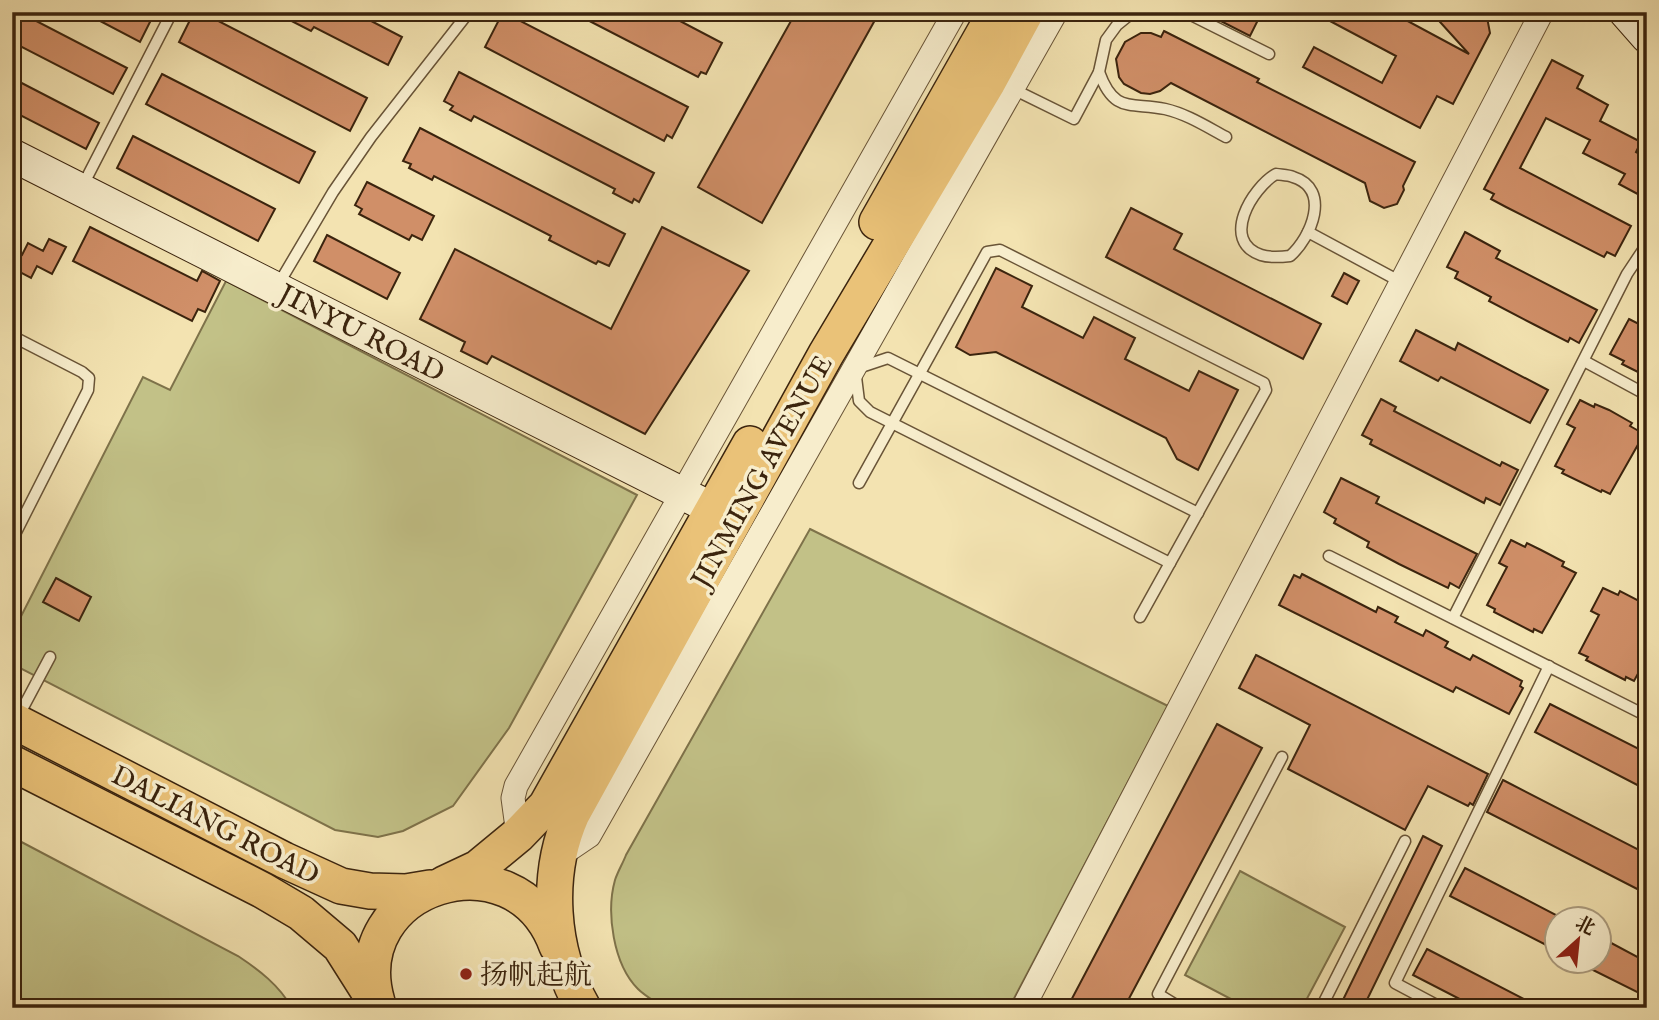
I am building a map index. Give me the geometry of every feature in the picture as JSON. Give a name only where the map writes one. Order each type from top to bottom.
[{"type":"main road","name":"JINMING AVENUE","points":[[437,886],[478,868],[518,835],[546,806],[698,502],[996,12]]},
{"type":"main road","name":"JINMING AVENUE","points":[[559,950],[555,892],[558,858],[563,834],[578,802],[840,362],[1026,12]]},
{"type":"main road","name":"DALIANG ROAD","points":[[14,721],[341,886],[370,891],[406,892],[477,881],[508,890],[534,909],[549,928],[559,950]]},
{"type":"main road","name":"DALIANG ROAD","points":[[12,763],[262,890],[301,913],[340,946],[379,1007]]},
{"type":"main road","points":[[379,1007],[373,971],[383,932],[403,906],[437,886]]},
{"type":"main road","points":[[556,1008],[562,986],[559,950]]},
{"type":"main road","points":[[559,950],[573,991],[583,1008]]},
{"type":"street","points":[[698,502],[955,12]]},
{"type":"street","points":[[840,362],[1013,89],[1056,12]]},
{"type":"street","points":[[1023,1008],[1542,12]]},
{"type":"street","name":"JINYU ROAD","points":[[12,155],[698,502]]},
{"type":"lane","points":[[80,189],[172,12]]},
{"type":"lane","points":[[276,288],[333,192],[356,159],[469,12]]},
{"type":"lane","points":[[1013,89],[1074,119],[1099,72],[1106,40],[1116,25],[1133,12]]},
{"type":"lane","points":[[1185,12],[1269,54]]},
{"type":"lane","points":[[1099,72],[1105,87],[1114,97],[1133,107],[1164,109],[1184,115],[1226,137]]},
{"type":"lane","points":[[1276,174],[1295,177],[1308,187],[1314,198],[1315,215],[1308,232],[1300,247],[1290,256],[1260,255],[1246,244],[1241,233],[1242,217],[1252,198],[1270,178],[1276,174]]},
{"type":"lane","points":[[1308,232],[1402,282]]},
{"type":"lane","points":[[1453,618],[1627,274],[1647,244]]},
{"type":"lane","points":[[859,483],[987,252],[1000,250],[1264,383],[1264,397],[1140,617]]},
{"type":"lane","points":[[12,336],[89,378],[88,390],[12,540]]},
{"type":"lane","points":[[1170,563],[870,412],[859,401],[840,362],[888,358],[1198,513]]},
{"type":"lane","points":[[1584,360],[1647,395]]},
{"type":"lane","points":[[1329,556],[1646,712]]},
{"type":"lane","points":[[14,721],[50,657]]},
{"type":"lane","points":[[1442,1008],[1395,983],[1549,666]]},
{"type":"lane","points":[[1181,1008],[1158,995],[1282,757]]},
{"type":"lane","points":[[1321,1008],[1405,841]]},
{"type":"shaded area","points":[[226,281],[637,495],[509,728],[453,806],[403,831],[378,837],[335,830],[12,664],[12,634],[143,377],[170,390]]},
{"type":"shaded area","points":[[810,529],[1168,706],[1009,1008],[664,1008],[638,989],[629,978],[617,952],[612,922],[612,893],[626,855]]},
{"type":"shaded area","points":[[12,837],[238,956],[268,979],[292,1008],[12,1008]]},
{"type":"shaded area","points":[[1240,871],[1345,927],[1302,1008],[1248,1008],[1185,975]]},
{"type":"building","points":[[12,12],[19,12],[127,68],[113,94],[12,42]]},
{"type":"building","points":[[83,12],[155,12],[140,42]]},
{"type":"building","points":[[194,12],[201,12],[367,98],[350,131],[179,42]]},
{"type":"building","points":[[274,12],[354,12],[402,37],[388,65],[314,27],[311,31]]},
{"type":"building","points":[[503,12],[688,107],[672,138],[667,135],[664,141],[485,47]]},
{"type":"building","points":[[572,12],[663,12],[722,43],[706,74],[701,72],[698,77]]},
{"type":"building","points":[[796,12],[862,12],[875,20],[762,223],[698,187]]},
{"type":"building","points":[[1203,12],[1247,12],[1259,18],[1250,36]]},
{"type":"building","points":[[1313,12],[1391,12],[1469,54],[1431,12],[1486,12],[1490,33],[1453,104],[1437,96],[1420,128],[1303,67],[1314,47],[1382,83],[1396,56]]},
{"type":"building","points":[[1164,31],[1259,79],[1257,82],[1415,162],[1397,204],[1384,208],[1370,201],[1365,183],[1171,83],[1150,94],[1141,93],[1124,84],[1119,77],[1116,59],[1125,42],[1141,33],[1161,37]]},
{"type":"building","points":[[1552,60],[1583,76],[1577,88],[1608,105],[1600,121],[1641,142],[1636,152],[1647,158],[1647,199],[1619,184],[1625,174],[1583,153],[1590,140],[1546,118],[1520,168],[1631,226],[1615,256],[1607,252],[1604,257],[1506,207],[1491,199],[1494,194],[1484,189]]},
{"type":"building","points":[[459,72],[654,173],[639,202],[634,199],[632,203],[613,193],[615,189],[474,116],[471,121],[450,110],[453,106],[444,101]]},
{"type":"building","points":[[162,74],[315,152],[299,183],[146,104]]},
{"type":"building","points":[[12,78],[99,123],[86,149],[12,111]]},
{"type":"building","points":[[420,128],[625,234],[609,266],[598,261],[596,264],[549,240],[551,236],[434,176],[432,180],[409,168],[411,164],[403,161]]},
{"type":"building","points":[[133,136],[275,209],[258,241],[117,168]]},
{"type":"building","points":[[367,182],[434,216],[422,240],[412,235],[409,240],[359,214],[362,209],[355,205]]},
{"type":"building","points":[[1131,208],[1182,234],[1174,249],[1321,324],[1303,359],[1106,257]]},
{"type":"building","points":[[90,227],[197,281],[202,271],[220,281],[205,312],[198,309],[192,321],[73,261]]},
{"type":"building","points":[[662,227],[749,271],[645,434],[492,356],[487,364],[461,351],[465,342],[420,319],[455,249],[611,329]]},
{"type":"building","points":[[1465,232],[1500,251],[1496,258],[1597,310],[1579,343],[1570,338],[1568,342],[1489,301],[1491,297],[1455,278],[1458,272],[1447,267]]},
{"type":"building","points":[[327,235],[400,273],[387,299],[314,261]]},
{"type":"building","points":[[49,239],[66,247],[52,274],[37,266],[31,278],[12,268],[12,250],[22,255],[28,243],[43,251]]},
{"type":"building","points":[[996,268],[1032,286],[1022,307],[1083,338],[1094,317],[1135,338],[1125,359],[1189,391],[1199,371],[1238,390],[1198,470],[1177,459],[1166,438],[996,352],[970,355],[956,347]]},
{"type":"building","points":[[1344,273],[1359,281],[1347,304],[1332,296]]},
{"type":"building","points":[[1629,319],[1647,328],[1647,373],[1639,369],[1638,372],[1622,364],[1624,361],[1610,354]]},
{"type":"building","points":[[1416,330],[1455,350],[1458,343],[1548,390],[1530,423],[1441,377],[1438,381],[1400,361]]},
{"type":"building","points":[[1381,399],[1396,407],[1394,411],[1500,466],[1502,462],[1518,470],[1500,505],[1486,498],[1484,503],[1370,444],[1372,440],[1362,435]]},
{"type":"building","points":[[1580,400],[1609,410],[1632,423],[1630,426],[1644,434],[1610,494],[1562,473],[1564,470],[1555,466],[1575,428],[1567,424]]},
{"type":"building","points":[[1341,478],[1379,497],[1376,503],[1477,554],[1459,588],[1450,583],[1448,588],[1399,564],[1367,547],[1369,542],[1334,523],[1336,519],[1324,512]]},
{"type":"building","points":[[1511,540],[1525,547],[1527,543],[1541,550],[1564,562],[1562,566],[1576,573],[1542,633],[1534,629],[1533,632],[1494,612],[1495,609],[1487,605],[1507,567],[1499,563]]},
{"type":"building","points":[[1302,574],[1376,612],[1378,607],[1398,617],[1395,622],[1423,636],[1426,630],[1448,642],[1445,647],[1470,660],[1473,655],[1522,681],[1520,686],[1523,688],[1509,714],[1456,687],[1453,692],[1279,605],[1294,575],[1300,578]]},
{"type":"building","points":[[56,578],[91,597],[79,621],[43,602]]},
{"type":"building","points":[[1603,588],[1618,595],[1620,591],[1647,605],[1647,657],[1634,681],[1626,677],[1625,680],[1586,660],[1588,657],[1579,653],[1599,615],[1591,611]]},
{"type":"building","points":[[1256,655],[1488,774],[1473,805],[1470,803],[1468,806],[1428,786],[1405,830],[1288,769],[1310,725],[1239,688]]},
{"type":"building","points":[[1550,704],[1647,753],[1647,790],[1535,732]]},
{"type":"building","points":[[1217,724],[1262,748],[1124,1008],[1067,1008]]},
{"type":"building","points":[[1503,780],[1647,854],[1647,894],[1487,812]]},
{"type":"building","points":[[1423,836],[1442,846],[1363,1008],[1339,1008]]},
{"type":"building","points":[[1465,868],[1544,909],[1544,944],[1450,896]]},
{"type":"building","points":[[1614,944],[1647,962],[1647,997],[1601,974],[1614,974]]},
{"type":"building","points":[[1427,949],[1541,1008],[1477,1008],[1413,975]]},
{"type":"place","name":"扬帆起航","points":[[466,974]]}]
